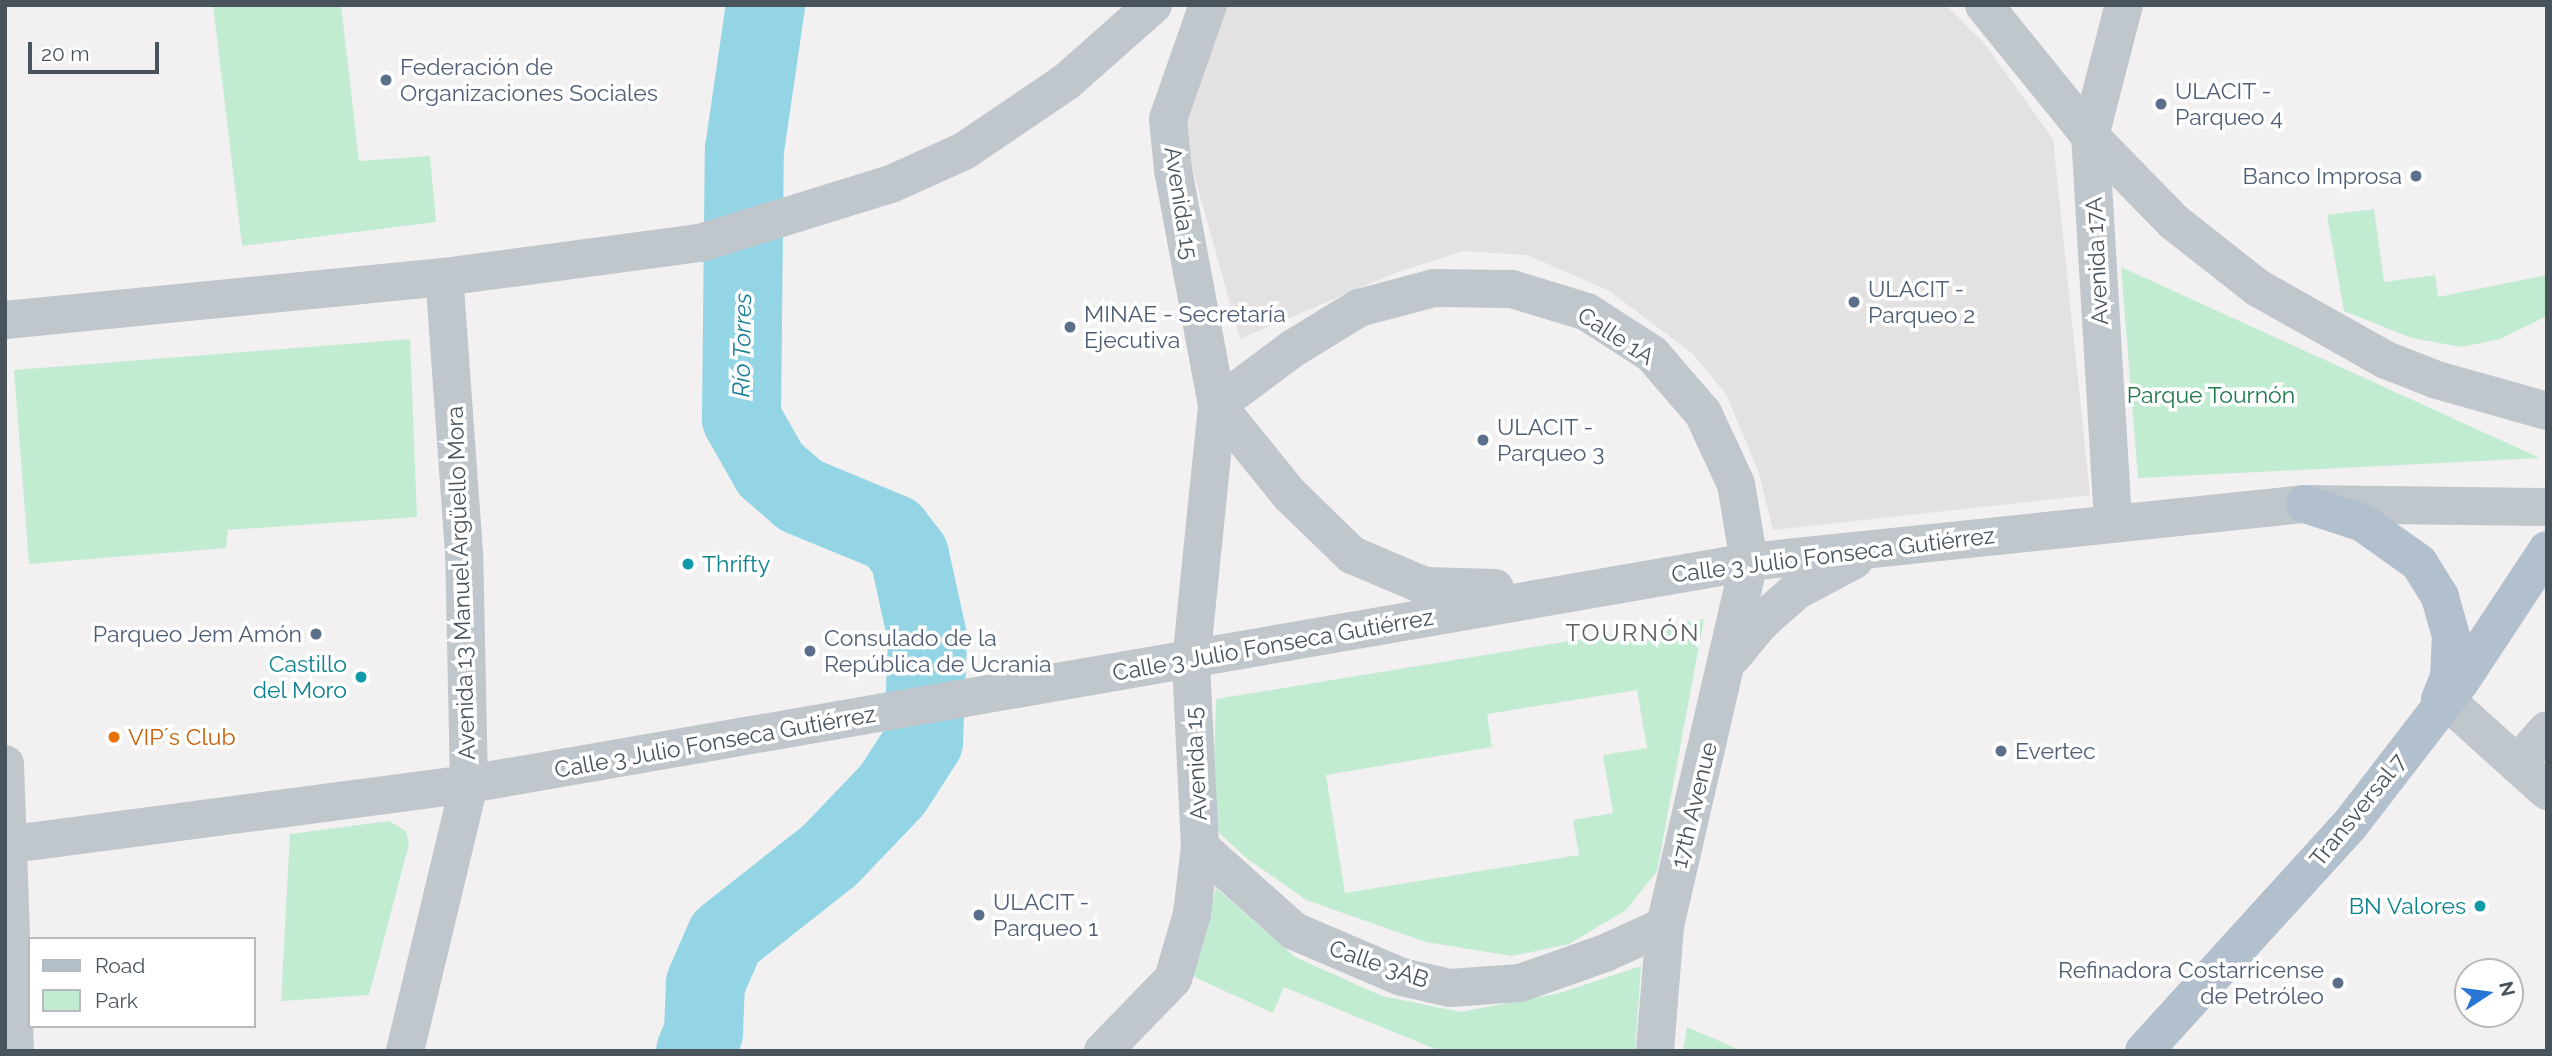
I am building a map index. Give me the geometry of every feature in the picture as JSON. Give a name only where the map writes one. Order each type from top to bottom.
[{"type":"main road","points":[[2305,504],[2363,523],[2388,537],[2419,563],[2440,597],[2451,636],[2449,677],[2440,707]]},
{"type":"main road","name":"Transversal 7","points":[[2144,1051],[2349,826],[2440,707],[2547,550]]},
{"type":"street","points":[[5,320],[444,277],[700,243],[891,184],[964,151],[1066,82],[1153,5]]},
{"type":"street","name":"Avenida 15","points":[[1103,1051],[1173,979],[1192,914],[1200,847],[1191,662],[1217,405],[1173,170],[1168,119],[1208,5]]},
{"type":"street","points":[[1984,5],[2090,136],[2174,222],[2258,288],[2321,327],[2437,380],[2547,411]]},
{"type":"street","name":"Avenida 17A","points":[[2112,521],[2090,136],[2124,5]]},
{"type":"street","name":"Avenida 13 Manuel Argüello Mora","points":[[405,1051],[469,784],[464,553],[444,277]]},
{"type":"street","name":"Calle 1A","points":[[1217,405],[1292,349],[1359,308],[1434,288],[1512,289],[1587,312],[1652,354],[1703,413],[1737,484],[1749,562]]},
{"type":"street","name":"Avenida 15","points":[[1217,405],[1290,495],[1352,555],[1425,586],[1577,589]]},
{"type":"street","name":"Calle 3 Julio Fonseca Gutiérrez","points":[[8,845],[469,784],[1191,662],[1577,589],[1749,562],[1883,549],[2112,521],[2305,504],[2547,507]]},
{"type":"street","points":[[1730,661],[1759,623],[1796,591],[1838,566],[1883,549]]},
{"type":"street","name":"17th Avenue","points":[[1655,1051],[1665,926],[1730,661],[1749,562]]},
{"type":"street","points":[[2440,707],[2547,791]]},
{"type":"street","points":[[2516,764],[2547,730]]},
{"type":"street","points":[[5,764],[15,1051]]},
{"type":"street","name":"Calle 3AB","points":[[1200,847],[1294,931],[1402,978],[1450,988],[1520,983],[1605,953],[1665,926]]},
{"type":"shaded area","points":[[1225,5],[1945,5],[1985,44],[2053,139],[2090,495],[1773,530],[1758,470],[1726,394],[1693,354],[1608,290],[1527,255],[1463,251],[1395,273],[1240,339],[1180,124]]},
{"type":"green space","points":[[213,5],[341,5],[359,161],[430,156],[436,222],[242,246]]},
{"type":"green space","points":[[2374,209],[2384,282],[2435,275],[2438,297],[2547,275],[2547,316],[2500,339],[2462,347],[2412,338],[2344,311],[2327,215]]},
{"type":"green space","name":"Parque Tournón","points":[[2121,267],[2540,458],[2138,478]]},
{"type":"green space","points":[[410,339],[417,517],[228,530],[226,548],[29,564],[14,370]]},
{"type":"green space","points":[[1704,619],[1657,871],[1626,910],[1569,944],[1512,956],[1426,942],[1306,900],[1245,857],[1212,826],[1216,699]],"holes":[[[1637,690],[1647,748],[1603,755],[1613,813],[1573,820],[1579,855],[1345,893],[1326,775],[1492,747],[1487,714]]]},
{"type":"green space","points":[[389,821],[406,831],[409,844],[369,995],[281,1001],[290,834]]},
{"type":"green space","points":[[1216,888],[1295,957],[1382,996],[1461,1012],[1560,993],[1641,966],[1635,1051],[1440,1051],[1284,987],[1273,1013],[1192,976]]},
{"type":"green space","points":[[1687,1027],[1742,1051],[1683,1051]]},
{"type":"waterway","name":"Río Torres","points":[[695,1051],[703,1032],[705,983],[725,937],[829,855],[892,789],[923,741],[927,637],[909,555],[892,533],[800,495],[770,469],[741,418],[744,149],[765,5]]},
{"type":"place","name":"Federación de Organizaciones Sociales","points":[[386,80]]},
{"type":"place","name":"ULACIT - Parqueo 4","points":[[2161,104]]},
{"type":"place","name":"Banco Improsa","points":[[2416,176]]},
{"type":"place","name":"ULACIT - Parqueo 2","points":[[1854,302]]},
{"type":"place","name":"MINAE - Secretaría Ejecutiva","points":[[1070,327]]},
{"type":"place","name":"ULACIT - Parqueo 3","points":[[1483,440]]},
{"type":"place","name":"Thrifty","points":[[688,564]]},
{"type":"place","name":"Parqueo Jem Amón","points":[[316,634]]},
{"type":"place","name":"Consulado de la República de Ucrania","points":[[810,651]]},
{"type":"place","name":"Castillo del Moro","points":[[361,677]]},
{"type":"place","name":"VIP´s Club","points":[[114,737]]},
{"type":"place","name":"Evertec","points":[[2001,751]]},
{"type":"place","name":"BN Valores","points":[[2480,906]]},
{"type":"place","name":"ULACIT - Parqueo 1","points":[[979,915]]},
{"type":"place","name":"Refinadora Costarricense de Petróleo","points":[[2338,983]]},
{"type":"district","name":"TOURNÓN","points":[[1633,633]]}]
